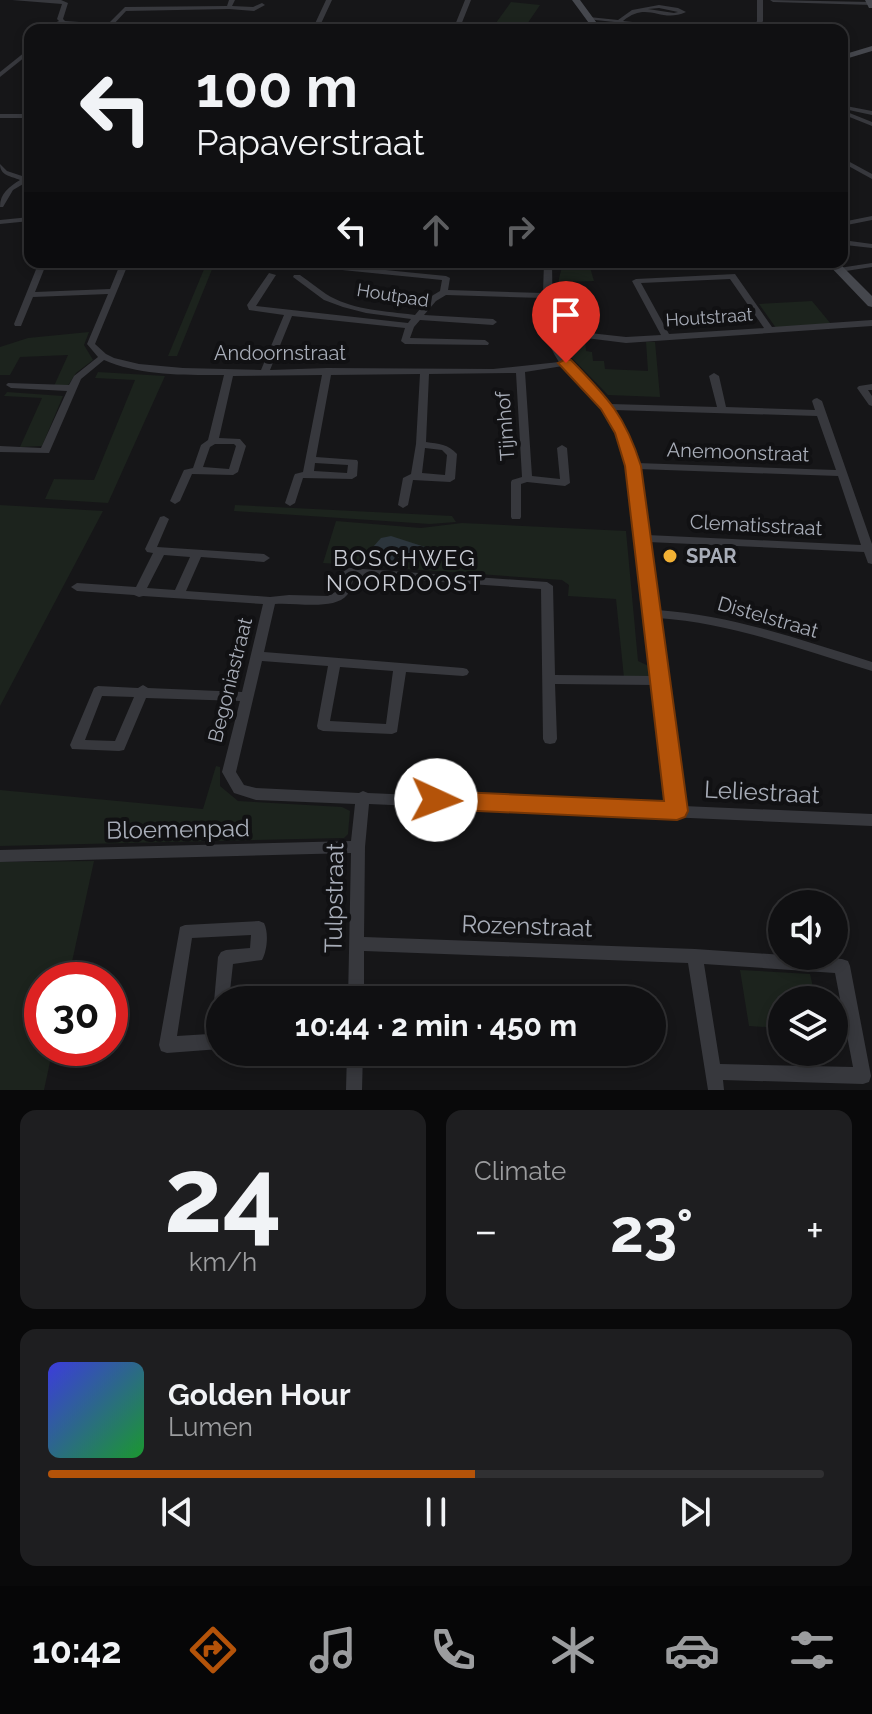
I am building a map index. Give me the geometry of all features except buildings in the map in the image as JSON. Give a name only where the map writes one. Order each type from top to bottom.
[{"type":"street","points":[[15,0],[56,0],[65,3],[60,19],[63,22]]},
{"type":"street","points":[[229,7],[232,0]]},
{"type":"street","points":[[318,24],[329,0]]},
{"type":"street","points":[[458,24],[468,0]]},
{"type":"street","points":[[576,0],[593,24]]},
{"type":"street","points":[[758,24],[760,0]]},
{"type":"street","points":[[773,0],[871,3]]},
{"type":"street","points":[[111,24],[125,9],[254,9],[262,5]]},
{"type":"street","points":[[621,20],[630,12],[644,10],[665,7],[683,12],[669,15],[644,10]]},
{"type":"street","points":[[589,19],[655,24]]},
{"type":"street","points":[[57,24],[86,24]]},
{"type":"street","points":[[848,56],[872,48]]},
{"type":"street","points":[[0,75],[24,52]]},
{"type":"street","points":[[848,110],[872,113]]},
{"type":"street","points":[[848,112],[872,124]]},
{"type":"street","points":[[0,116],[24,116]]},
{"type":"street","points":[[848,164],[872,177]]},
{"type":"street","points":[[0,166],[5,172],[24,177]]},
{"type":"street","points":[[0,205],[6,193],[24,181]]},
{"type":"street","points":[[848,223],[872,218]]},
{"type":"street","points":[[0,222],[24,220]]},
{"type":"street","points":[[848,240],[872,246]]},
{"type":"street","points":[[848,266],[872,265]]},
{"type":"street","points":[[18,324],[40,268]]},
{"type":"street","points":[[45,451],[77,378],[103,357],[91,344],[122,268]]},
{"type":"street","points":[[345,268],[446,278],[444,292],[413,322],[405,341],[485,343]]},
{"type":"street","points":[[548,268],[552,343],[566,363],[608,407],[623,433],[633,466],[677,811]]},
{"type":"street","points":[[838,268],[872,303]]},
{"type":"street","points":[[272,275],[251,305],[252,308],[413,322]]},
{"type":"street","points":[[665,335],[636,281],[732,276],[769,329]]},
{"type":"street","name":"Houtpad","points":[[297,277],[332,300],[413,322],[493,322]]},
{"type":"street","points":[[29,295],[112,291]]},
{"type":"street","points":[[444,292],[548,296]]},
{"type":"street","points":[[265,371],[289,313]]},
{"type":"street","name":"Houtstraat","points":[[549,331],[626,340],[872,323]]},
{"type":"street","name":"Andoornstraat","points":[[103,357],[156,369],[230,371],[520,371],[566,363]]},
{"type":"street","points":[[213,441],[230,371]]},
{"type":"street","points":[[308,474],[327,371]]},
{"type":"street","points":[[416,476],[425,371]]},
{"type":"street","name":"Tijmhof","points":[[520,371],[527,479]]},
{"type":"street","points":[[714,376],[722,409]]},
{"type":"street","points":[[11,385],[71,388]]},
{"type":"street","points":[[872,387],[862,388],[872,403]]},
{"type":"street","points":[[817,401],[870,554]]},
{"type":"street","points":[[608,407],[821,413]]},
{"type":"street","points":[[175,501],[188,472],[233,472],[241,446],[237,441],[213,441],[206,445],[197,470]]},
{"type":"street","points":[[403,505],[408,478],[450,479],[452,454],[445,448],[421,444]]},
{"type":"street","name":"Tijmhof","points":[[516,517],[516,482],[527,479],[565,483],[562,448]]},
{"type":"street","points":[[0,449],[60,450]]},
{"type":"street","points":[[290,503],[299,476],[352,476],[353,462],[312,460]]},
{"type":"street","name":"Anemoonstraat","points":[[633,466],[841,473]]},
{"type":"street","points":[[164,519],[151,549],[264,558]]},
{"type":"street","name":"Clematisstraat","points":[[643,538],[870,554]]},
{"type":"street","points":[[139,593],[160,551]]},
{"type":"street","points":[[179,594],[197,553]]},
{"type":"street","name":"Begoniastraat","points":[[256,794],[239,789],[229,772],[270,601],[283,597],[339,597],[344,592],[349,572],[547,586],[549,679]]},
{"type":"street","points":[[77,587],[270,601]]},
{"type":"street","name":"Distelstraat","points":[[652,614],[732,622],[872,667]]},
{"type":"street","points":[[256,656],[463,672]]},
{"type":"street","points":[[335,663],[323,726],[392,729],[400,667]]},
{"type":"street","points":[[550,739],[549,679],[661,681]]},
{"type":"street","points":[[143,690],[119,746],[77,745],[98,691],[143,690],[247,697]]},
{"type":"street","name":"Bloemenpad","points":[[256,794],[363,797]]},
{"type":"street","name":"Leliestraat","points":[[363,797],[872,820]]},
{"type":"street","name":"Tulpstraat","points":[[356,986],[358,847],[363,797]]},
{"type":"street","name":"Bloemenpad","points":[[0,856],[358,847]]},
{"type":"street","points":[[206,1042],[167,1045],[185,932],[259,928],[257,955],[226,957],[223,986]]},
{"type":"street","name":"Rozenstraat","points":[[357,944],[695,956],[842,966],[863,1076],[715,1072]]},
{"type":"street","points":[[695,956],[716,1090]]},
{"type":"street","points":[[354,1090],[355,1066]]},
{"type":"shaded area","points":[[511,2],[540,5],[527,24],[495,24]]},
{"type":"shaded area","points":[[205,268],[213,268],[177,356],[168,356]]},
{"type":"shaded area","points":[[562,268],[590,268],[594,281],[564,282],[573,314],[584,315],[590,333],[558,329]]},
{"type":"shaded area","points":[[812,301],[831,324],[776,328],[759,304]]},
{"type":"shaded area","points":[[89,332],[84,345],[93,360],[76,373],[67,387],[54,386],[68,355],[20,357],[10,375],[0,375],[0,347],[28,338]]},
{"type":"shaded area","points":[[559,336],[585,340],[586,351],[592,352],[593,361],[604,361],[605,369],[648,371],[646,342],[655,342],[660,397],[608,395],[568,354]]},
{"type":"shaded area","points":[[98,372],[165,376],[108,503],[45,499],[54,479],[94,480],[135,380],[95,378]]},
{"type":"shaded area","points":[[7,392],[63,396],[42,446],[20,447],[42,398],[4,396]]},
{"type":"shaded area","points":[[0,505],[103,511],[0,706]]},
{"type":"shaded area","points":[[235,505],[452,516],[456,522],[430,524],[234,511]]},
{"type":"shaded area","points":[[336,521],[421,528],[462,523],[626,531],[638,661],[653,668],[652,680],[624,678],[616,599],[568,596],[569,585],[562,580],[323,563]]},
{"type":"shaded area","points":[[391,536],[425,547],[427,553],[416,562],[374,560],[365,556],[381,538]]},
{"type":"shaded area","points":[[216,766],[220,767],[220,786],[238,801],[342,807],[350,811],[348,834],[344,838],[0,846],[0,790],[203,809]]},
{"type":"shaded area","points":[[94,861],[72,962],[24,962],[24,1066],[49,1066],[44,1090],[0,1090],[0,862]]},
{"type":"shaded area","points":[[740,970],[810,974],[813,986],[768,986],[768,1027],[749,1026]]},
{"type":"place","name":"SPAR","points":[[670,556]]},
{"type":"district","name":"BOSCHWEG NOORDOOST","points":[[405,570]]},
{"type":"route","points":[[436,800],[677,811],[633,466],[623,433],[608,407],[566,363]]}]
